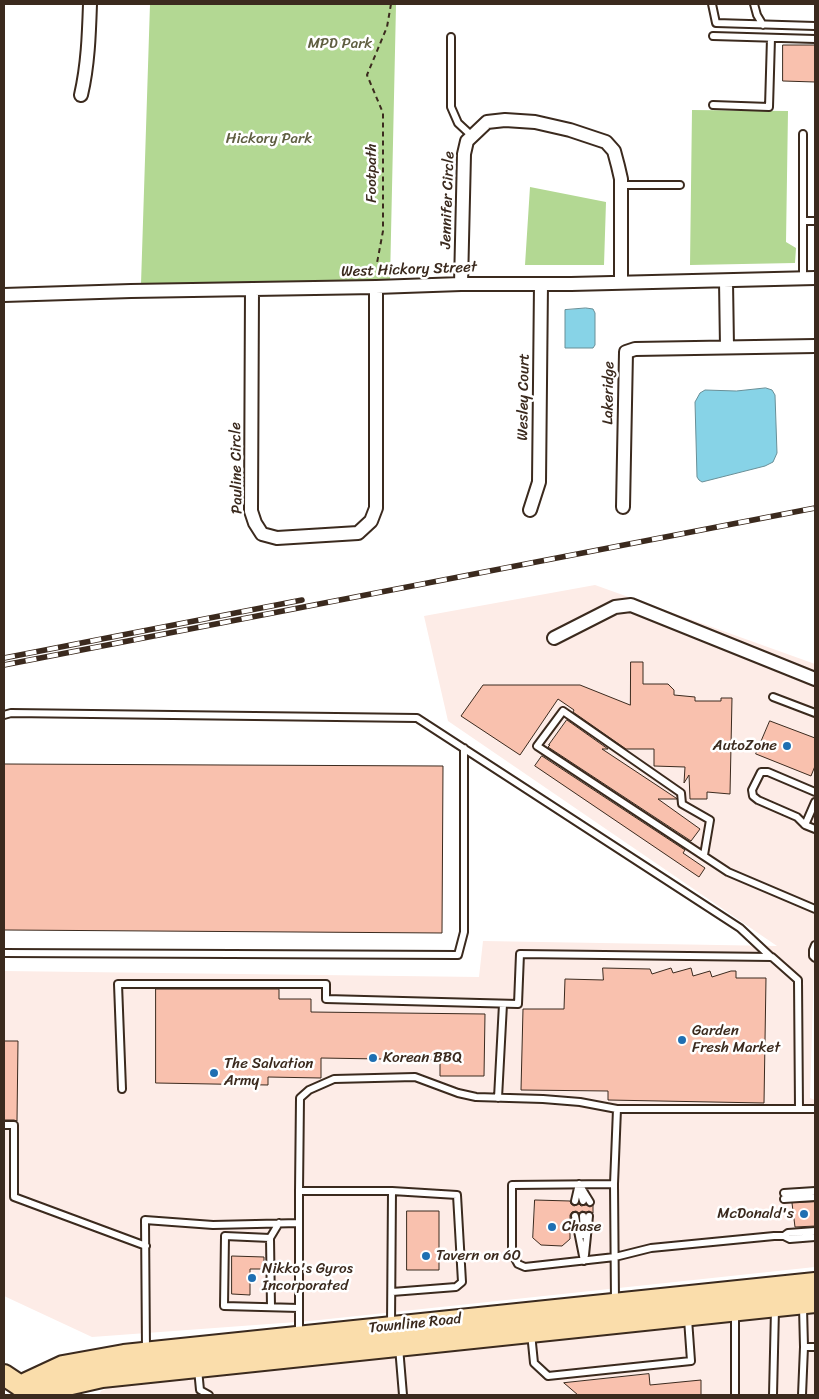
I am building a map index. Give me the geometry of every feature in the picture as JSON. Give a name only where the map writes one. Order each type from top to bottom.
[{"type":"main road","name":"Townline Road","points":[[24,1389],[102,1377],[530,1332],[616,1313],[815,1283]]},
{"type":"main road","name":"Townline Road","points":[[24,1389],[63,1366],[124,1355],[391,1327],[616,1313],[687,1316],[809,1302]]},
{"type":"main road","points":[[89,1395],[102,1377]]},
{"type":"street","points":[[81,95],[88,51],[90,4]]},
{"type":"street","name":"Jennifer Circle","points":[[461,284],[464,154],[467,141],[487,122],[505,120],[535,122],[570,130],[606,142],[614,151],[621,185],[620,282]]},
{"type":"street","name":"West Hickory Street","points":[[4,296],[131,291],[809,278]]},
{"type":"street","points":[[726,281],[727,347]]},
{"type":"street","name":"Wesley Court","points":[[530,510],[539,482],[541,284]]},
{"type":"street","name":"Pauline Circle","points":[[252,289],[251,511],[255,523],[262,534],[277,538],[358,533],[371,521],[374,514],[376,508],[376,287]]},
{"type":"street","name":"Lakeridge","points":[[623,507],[626,352],[635,349],[815,346]]},
{"type":"street","points":[[554,638],[615,607],[630,605],[815,679]]},
{"type":"lane","points":[[712,4],[716,23],[815,26]]},
{"type":"lane","points":[[754,4],[757,15],[763,25]]},
{"type":"lane","points":[[713,36],[815,39]]},
{"type":"lane","points":[[451,37],[451,107],[458,123],[472,136]]},
{"type":"lane","points":[[713,106],[768,107],[771,38]]},
{"type":"lane","points":[[803,134],[803,221],[809,278]]},
{"type":"lane","points":[[621,185],[680,185]]},
{"type":"lane","points":[[803,221],[815,221]]},
{"type":"lane","points":[[773,697],[815,713]]},
{"type":"lane","points":[[704,855],[710,820],[682,804],[681,793],[563,711],[537,746],[728,872],[815,908]]},
{"type":"lane","points":[[4,714],[417,718],[740,928],[798,980],[799,1109]]},
{"type":"lane","points":[[4,953],[458,955],[464,932],[464,748]]},
{"type":"lane","points":[[815,792],[768,772],[761,772],[752,790],[753,796],[758,800],[797,817],[805,825],[815,829]]},
{"type":"lane","points":[[805,825],[815,802]]},
{"type":"lane","points":[[815,945],[813,950],[815,958]]},
{"type":"lane","points":[[122,1089],[118,984],[326,984],[326,999],[518,1004],[520,954],[771,957]]},
{"type":"lane","points":[[498,1098],[503,1004]]},
{"type":"lane","points":[[299,1336],[298,1191],[300,1098],[310,1090],[334,1080],[415,1077],[476,1097],[580,1102],[617,1109],[815,1109]]},
{"type":"lane","points":[[616,1313],[614,1184],[617,1109]]},
{"type":"lane","points":[[4,1125],[14,1125],[14,1197],[146,1246]]},
{"type":"lane","points":[[575,1201],[579,1184]]},
{"type":"lane","points":[[579,1184],[586,1202]]},
{"type":"lane","points":[[614,1184],[512,1185],[512,1253],[518,1264],[525,1267],[584,1261],[615,1257],[651,1248],[784,1236],[788,1233],[815,1231]]},
{"type":"lane","points":[[298,1191],[392,1191],[458,1195],[462,1282],[456,1287],[392,1292]]},
{"type":"lane","points":[[391,1327],[392,1191]]},
{"type":"lane","points":[[815,1191],[784,1196],[815,1197]]},
{"type":"lane","points":[[575,1216],[584,1261]]},
{"type":"lane","points":[[584,1261],[586,1216]]},
{"type":"lane","points":[[146,1353],[145,1220],[213,1225],[298,1223]]},
{"type":"lane","points":[[272,1308],[270,1238],[279,1223]]},
{"type":"lane","points":[[270,1238],[225,1236],[224,1306],[299,1308]]},
{"type":"lane","points":[[784,1236],[790,1239],[815,1237]]},
{"type":"lane","points":[[802,1395],[804,1347],[809,1302]]},
{"type":"lane","points":[[773,1395],[775,1306]]},
{"type":"lane","points":[[735,1311],[735,1395]]},
{"type":"lane","points":[[530,1332],[534,1363],[548,1376],[691,1360],[687,1316]]},
{"type":"lane","points":[[398,1346],[403,1395]]},
{"type":"lane","points":[[804,1347],[815,1347]]},
{"type":"lane","points":[[198,1367],[200,1390],[209,1395]]},
{"type":"path","name":"Footpath","points":[[391,4],[387,27],[366,74],[383,113],[383,231],[377,263],[404,272],[461,269]]},
{"type":"shaded area","points":[[595,585],[815,664],[815,967],[810,1098],[815,1100],[815,1267],[310,1321],[92,1337],[4,1296],[4,971],[479,977],[483,941],[777,946],[448,721],[424,616]]},
{"type":"shaded area","points":[[815,1311],[815,1395],[99,1395],[101,1391],[122,1382]]},
{"type":"green space","name":"Hickory Park","points":[[150,4],[396,5],[390,280],[141,284]]},
{"type":"green space","points":[[692,110],[788,111],[786,242],[796,248],[795,263],[690,265]]},
{"type":"green space","points":[[530,187],[606,202],[604,265],[525,265]]},
{"type":"water","points":[[593,309],[595,313],[595,345],[593,348],[565,348],[565,310]]},
{"type":"water","points":[[766,388],[772,390],[775,395],[777,453],[773,462],[765,466],[702,482],[699,480],[697,477],[695,402],[700,393],[705,390],[736,391]]},
{"type":"building","points":[[783,45],[815,45],[815,82],[783,81]]},
{"type":"building","points":[[631,662],[643,662],[643,684],[668,684],[674,690],[674,695],[695,697],[695,701],[721,701],[721,698],[732,698],[730,794],[707,792],[707,799],[690,799],[689,775],[684,783],[685,767],[654,766],[654,749],[626,749],[573,712],[574,710],[558,699],[520,755],[461,716],[483,685],[580,685],[630,705]]},
{"type":"building","points":[[567,720],[608,749],[602,749],[676,798],[658,799],[700,829],[691,841],[548,747]]},
{"type":"building","name":"AutoZone","points":[[770,721],[815,738],[815,766],[811,776],[756,754]]},
{"type":"building","points":[[542,756],[685,850],[683,853],[705,868],[699,877],[535,766]]},
{"type":"building","points":[[4,764],[443,766],[442,933],[4,930]]},
{"type":"building","points":[[603,968],[650,969],[652,974],[671,968],[673,973],[691,968],[693,976],[710,971],[712,977],[736,971],[736,978],[766,978],[764,1103],[608,1100],[608,1091],[521,1090],[523,1009],[564,1009],[565,979],[603,980]]},
{"type":"building","points":[[156,989],[279,989],[279,999],[311,999],[311,1012],[485,1014],[484,1076],[440,1076],[440,1060],[321,1058],[321,1078],[268,1077],[268,1085],[156,1083]]},
{"type":"building","points":[[4,1041],[18,1041],[17,1121],[4,1120]]},
{"type":"building","name":"Chase","points":[[535,1200],[570,1201],[574,1206],[579,1204],[590,1207],[593,1205],[593,1213],[589,1211],[572,1212],[570,1215],[570,1239],[562,1246],[541,1245],[533,1238]]},
{"type":"building","name":"McDonald's","points":[[815,1202],[815,1226],[795,1227],[792,1203]]},
{"type":"building","points":[[407,1211],[439,1211],[439,1270],[407,1270]]},
{"type":"building","points":[[232,1256],[264,1257],[264,1269],[250,1269],[250,1295],[232,1294]]},
{"type":"building","points":[[649,1374],[650,1385],[701,1380],[701,1395],[578,1395],[564,1383]]},
{"type":"railway","points":[[4,665],[815,508]]},
{"type":"railway","points":[[4,658],[302,600]]},
{"type":"place","name":"AutoZone","points":[[787,746]]},
{"type":"place","name":"Garden Fresh Market","points":[[682,1040]]},
{"type":"place","name":"Korean BBQ","points":[[373,1058]]},
{"type":"place","name":"The Salvation Army","points":[[214,1073]]},
{"type":"place","name":"McDonald's","points":[[804,1214]]},
{"type":"place","name":"Chase","points":[[552,1227]]},
{"type":"place","name":"Tavern on 60","points":[[426,1256]]},
{"type":"place","name":"Nikko's Gyros Incorporated","points":[[252,1278]]},
{"type":"park label","name":"MPD Park","points":[[340,44]]}]
